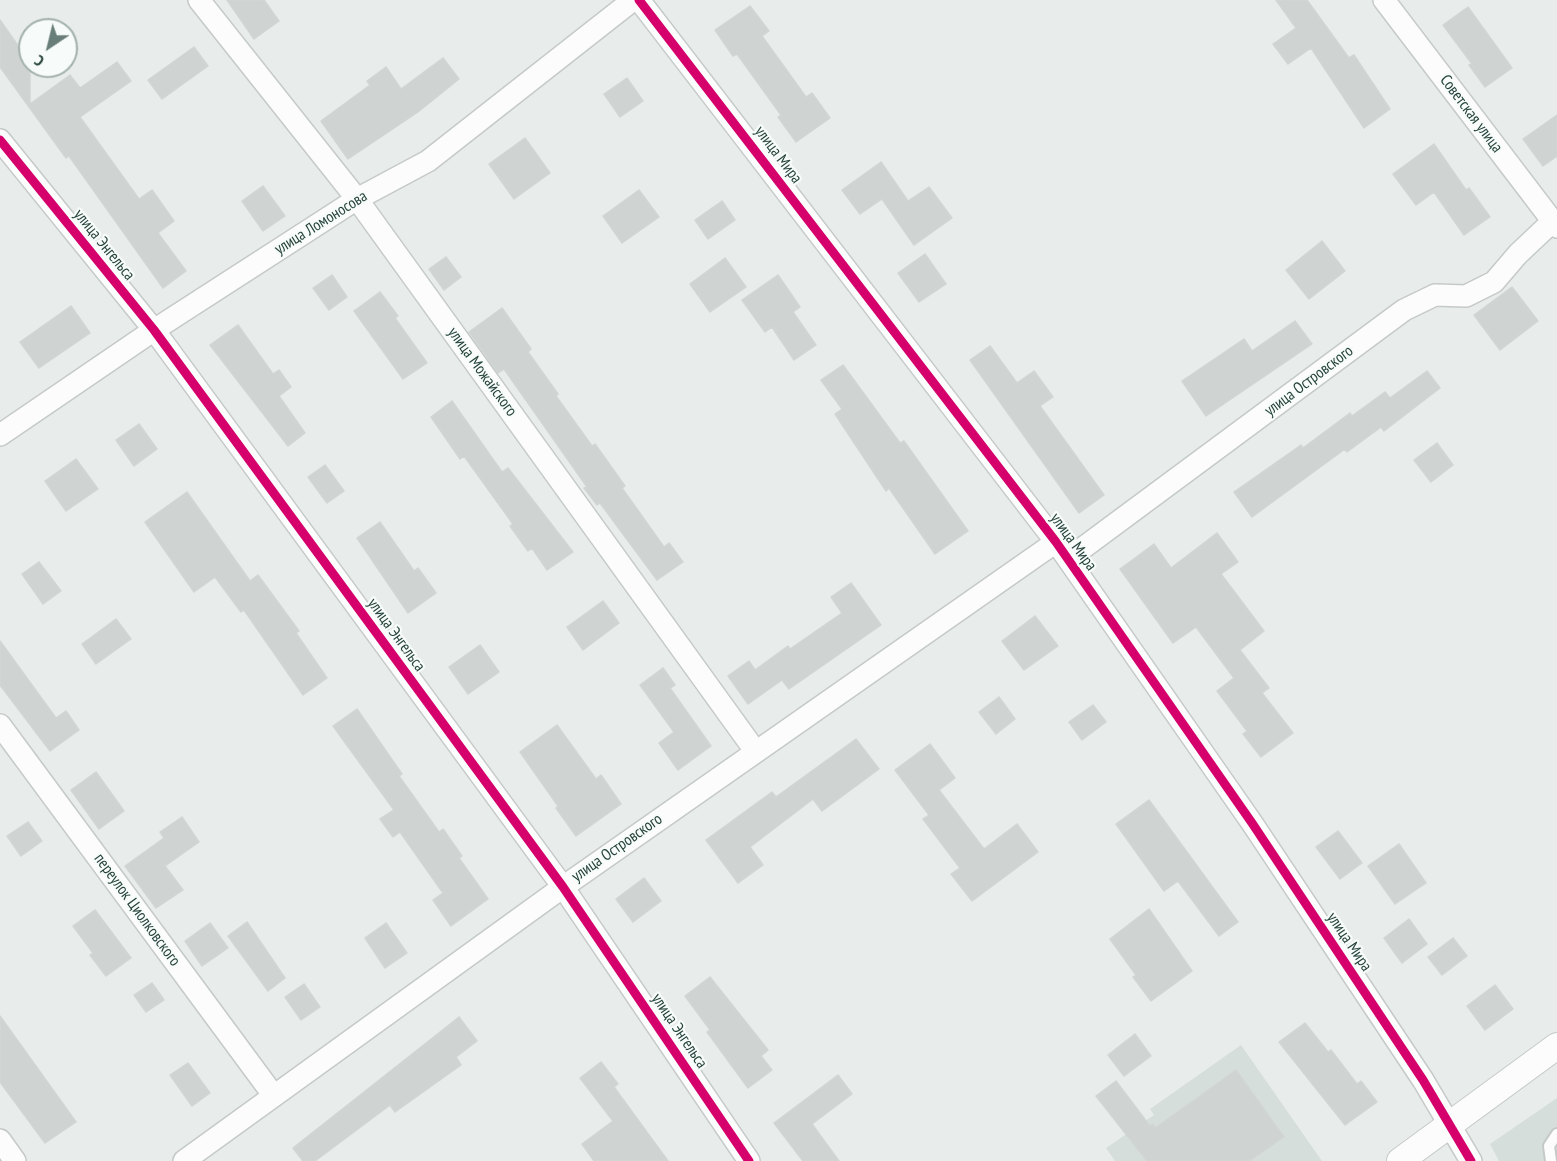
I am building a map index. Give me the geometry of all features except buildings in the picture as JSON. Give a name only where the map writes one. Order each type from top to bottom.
[{"type":"street","name":"улица Можайского","points":[[199,0],[357,200],[756,752]]},
{"type":"street","name":"Советская улица","points":[[1384,0],[1555,224]]},
{"type":"street","name":"улица Ломоносова","points":[[0,435],[154,330],[357,200],[429,161],[646,3]]},
{"type":"street","name":"улица Мира","points":[[646,3],[1062,551],[1252,823],[1450,1124],[1471,1161]]},
{"type":"street","name":"улица Энгельса","points":[[0,140],[154,330],[563,887],[749,1161]]},
{"type":"street","name":"улица Островского","points":[[184,1161],[563,887],[756,752],[1062,551],[1404,310],[1435,295],[1466,296],[1494,282],[1518,254],[1555,224]]},
{"type":"street","name":"переулок Циолковского","points":[[0,725],[273,1096]]},
{"type":"street","points":[[1400,1161],[1557,1046]]},
{"type":"street","points":[[0,1140],[15,1161]]},
{"type":"lane","points":[[1551,1161],[1549,1146],[1557,1134]]},
{"type":"shaded area","points":[[1241,1045],[1322,1161],[1115,1161],[1106,1148],[1154,1115],[1150,1109]]},
{"type":"shaded area","points":[[1557,1098],[1557,1161],[1499,1161],[1490,1144]]},
{"type":"cycle path","points":[[639,0],[1056,542],[1252,823],[1423,1080],[1471,1161]]},
{"type":"cycle path","points":[[0,140],[154,330],[563,887],[749,1161]]}]
